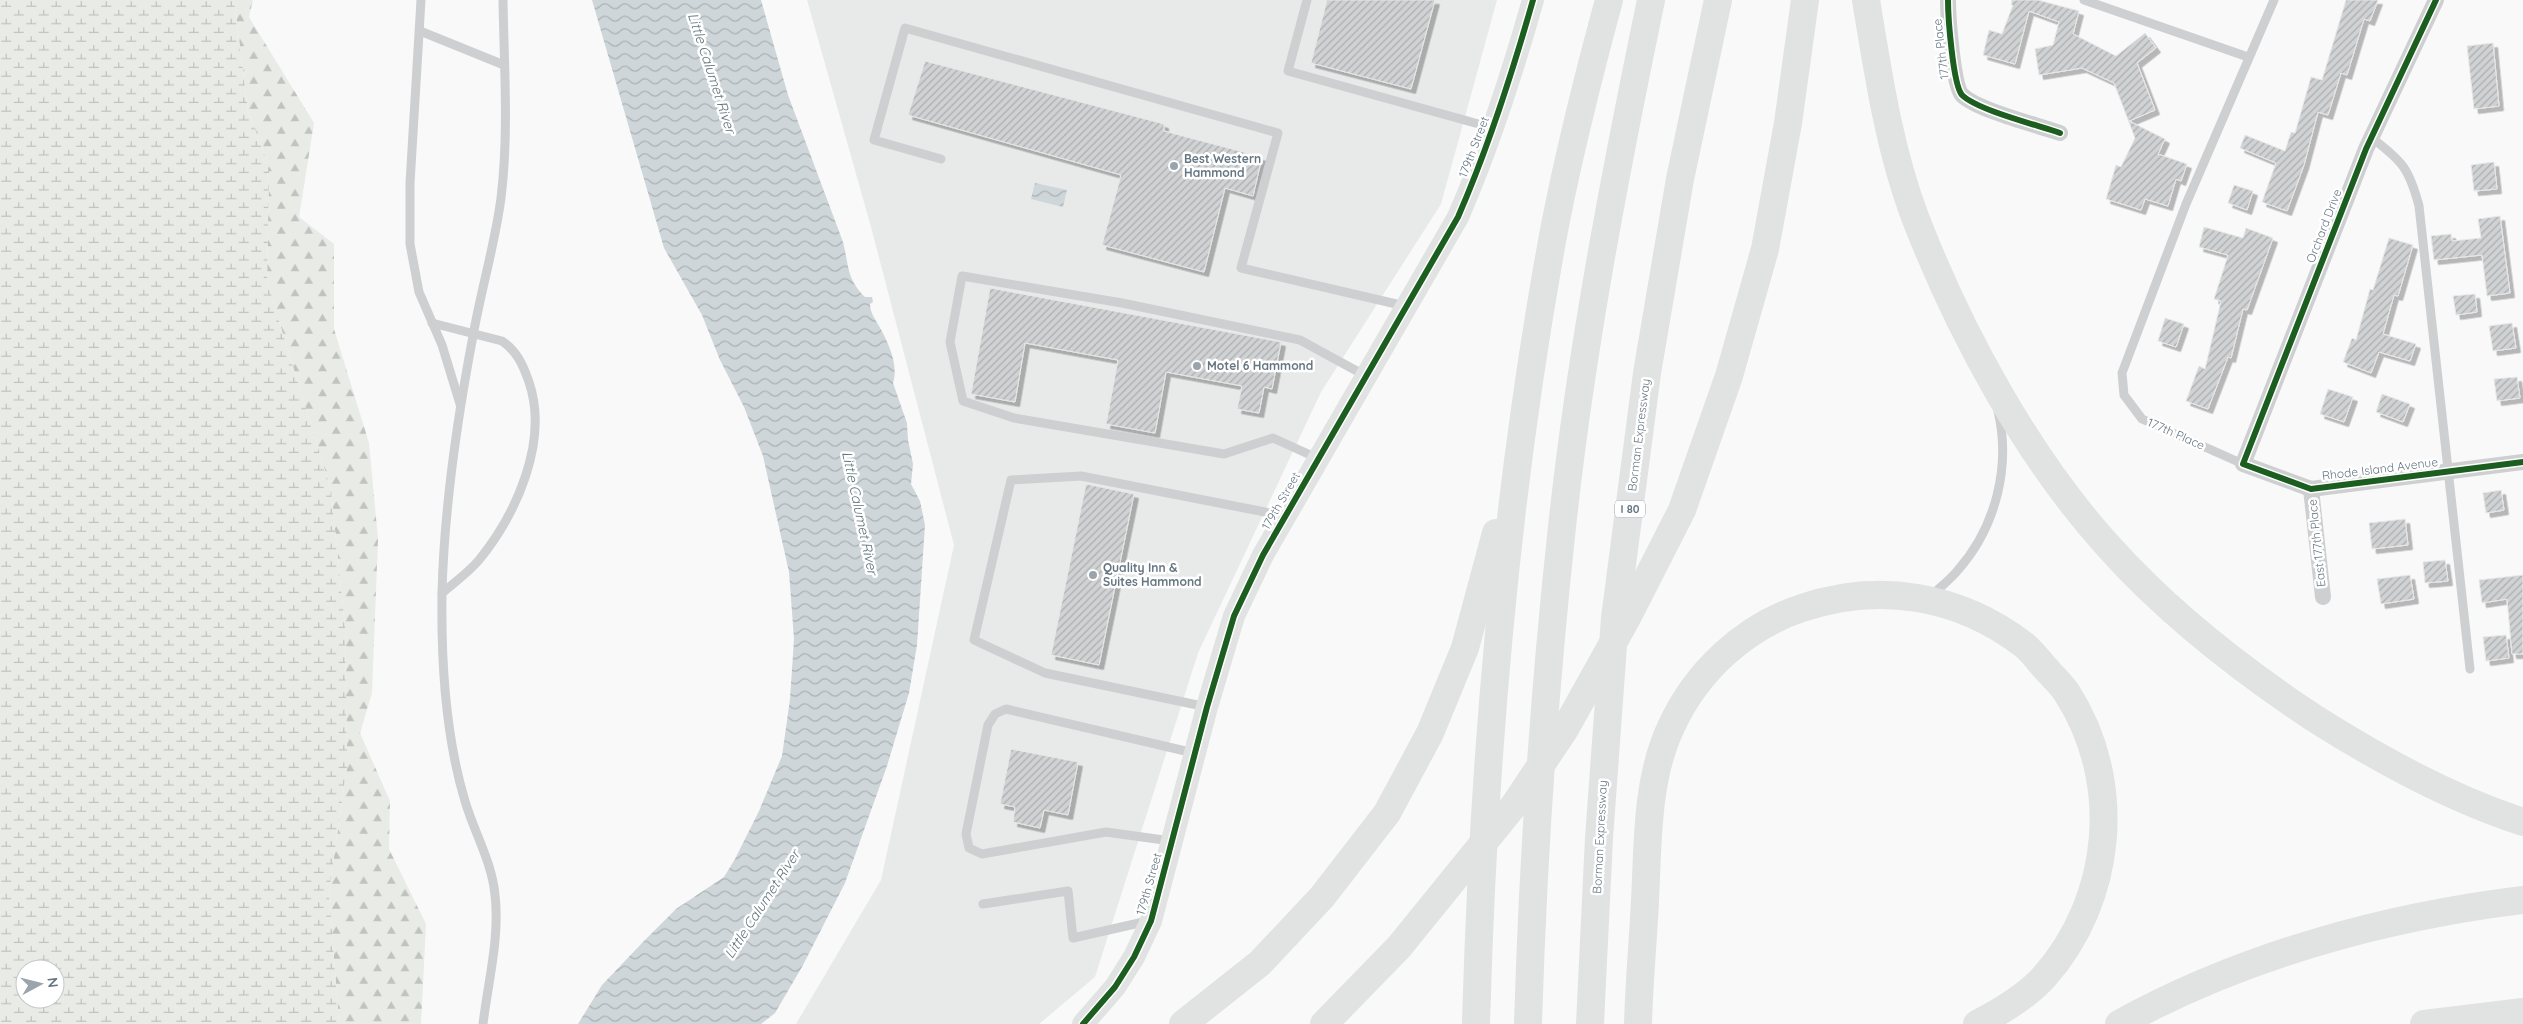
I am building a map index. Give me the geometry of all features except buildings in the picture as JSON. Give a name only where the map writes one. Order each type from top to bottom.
[{"type":"highway","points":[[1476,1024],[1486,800],[1498,653],[1521,428],[1549,256],[1585,90],[1609,0]]},
{"type":"highway","points":[[1528,1024],[1531,929],[1543,724],[1562,525],[1584,365],[1616,169],[1651,0]]},
{"type":"highway","name":"Borman Expressway","points":[[1590,1024],[1599,838],[1615,618],[1647,373],[1680,179],[1718,0]]},
{"type":"highway","points":[[1324,1024],[1399,947],[1515,804],[1565,729],[1628,616],[1682,510],[1729,376],[1765,249],[1788,123],[1805,0]]},
{"type":"highway","points":[[1866,0],[1890,133],[1915,216],[1953,305],[1990,377],[2043,463],[2109,547],[2182,620],[2256,680],[2340,735],[2420,780],[2523,822]]},
{"type":"highway","points":[[1183,1024],[1260,963],[1322,897],[1387,813],[1430,733],[1465,648],[1485,578],[1521,428]]},
{"type":"highway","points":[[1638,1020],[1649,827],[1657,764],[1670,728],[1689,693],[1719,659],[1752,631],[1789,612],[1829,599],[1872,593],[1928,599],[1980,617],[2025,646],[2067,693],[2092,744],[2102,789],[2104,841],[2094,890],[2075,935],[2043,978],[2004,1009],[1977,1024]]},
{"type":"highway","points":[[2119,1024],[2148,1008],[2231,972],[2317,942],[2421,916],[2523,900]]},
{"type":"highway","points":[[2424,1024],[2523,1012]]},
{"type":"street","name":"179th Street","points":[[1083,1024],[1115,987],[1134,957],[1151,921],[1207,707],[1234,616],[1263,555],[1458,217],[1508,90],[1533,0]]},
{"type":"street","name":"177th Place","points":[[1948,0],[1956,82],[1962,94],[1986,108],[2060,133]]},
{"type":"street","name":"Orchard Drive","points":[[2243,464],[2372,138],[2436,0]]},
{"type":"street","name":"Rhode Island Avenue","points":[[2243,464],[2311,489],[2523,462]]},
{"type":"street","name":"East 177th Place","points":[[2311,489],[2323,597]]},
{"type":"lane","points":[[421,0],[409,229],[415,279],[442,345],[461,406]]},
{"type":"lane","points":[[483,1024],[494,941],[496,899],[490,870],[465,802],[452,752],[443,654],[442,593],[447,518],[461,406],[473,334],[502,195],[504,146],[503,0]]},
{"type":"lane","points":[[1307,0],[1288,71],[1494,128]]},
{"type":"lane","points":[[2084,0],[2248,58]]},
{"type":"lane","name":"177th Place","points":[[2243,464],[2142,419],[2128,402],[2121,380],[2186,204],[2274,0]]},
{"type":"lane","points":[[941,159],[874,140],[905,28],[1278,133],[1241,268],[1407,306]]},
{"type":"lane","points":[[420,31],[504,64]]},
{"type":"lane","points":[[2372,138],[2402,163],[2412,180],[2418,206],[2470,669]]},
{"type":"lane","points":[[1318,458],[1273,438],[1224,454],[1014,418],[963,402],[950,342],[962,276],[1122,303],[1300,340],[1366,376]]},
{"type":"lane","points":[[432,323],[502,341],[519,356],[534,404],[534,447],[523,483],[496,534],[469,570],[442,593]]},
{"type":"lane","points":[[1928,599],[1958,570],[1982,536],[1994,508],[2002,470],[2001,423],[1990,377]]},
{"type":"lane","points":[[1207,707],[1045,673],[974,640],[1011,480],[1081,476],[1286,516]]},
{"type":"lane","points":[[1172,841],[1106,832],[982,854],[969,848],[966,834],[988,725],[994,714],[1006,709],[1195,753]]},
{"type":"lane","points":[[983,904],[1068,891],[1074,938],[1151,921]]},
{"type":"shaded area","points":[[807,0],[1497,0],[1441,204],[1321,392],[1198,653],[1095,977],[1039,1024],[796,1024],[881,880],[954,545],[871,227]]},
{"type":"green space","points":[[0,0],[234,0],[248,111],[269,167],[267,282],[331,490],[345,627],[347,766],[329,892],[339,1024],[0,1024]]},
{"type":"green space","points":[[234,0],[253,0],[249,17],[314,123],[299,217],[334,244],[334,329],[369,443],[378,539],[372,693],[360,733],[390,801],[389,849],[426,924],[421,1024],[339,1024],[329,892],[347,766],[345,627],[331,490],[267,282],[269,167],[248,111]]},
{"type":"water","name":"Little Calumet River","points":[[592,0],[761,0],[788,95],[843,242],[851,277],[854,284],[865,297],[872,297],[873,302],[870,304],[870,307],[872,313],[892,354],[895,369],[893,383],[907,423],[913,464],[911,484],[920,501],[925,525],[917,645],[909,693],[887,766],[845,883],[802,967],[775,1013],[761,1024],[578,1024],[602,985],[676,909],[724,877],[735,859],[759,811],[782,756],[790,699],[794,639],[789,572],[763,456],[744,407],[720,360],[702,315],[664,248]]},
{"type":"water","points":[[1035,183],[1067,190],[1063,207],[1031,199]]},
{"type":"cycle path","points":[[1083,1024],[1115,987],[1134,957],[1151,921],[1207,707],[1234,616],[1263,555],[1458,217],[1480,164],[1499,110],[1533,0]]},
{"type":"cycle path","points":[[1948,0],[1954,65],[1962,95],[1970,101],[1994,112],[2060,133]]},
{"type":"cycle path","points":[[2436,0],[2366,149],[2243,464],[2311,489],[2523,462]]},
{"type":"place","name":"Best Western Hammond","points":[[1174,166]]},
{"type":"place","name":"Motel 6 Hammond","points":[[1197,366]]},
{"type":"place","name":"Quality Inn & Suites Hammond","points":[[1093,575]]}]
